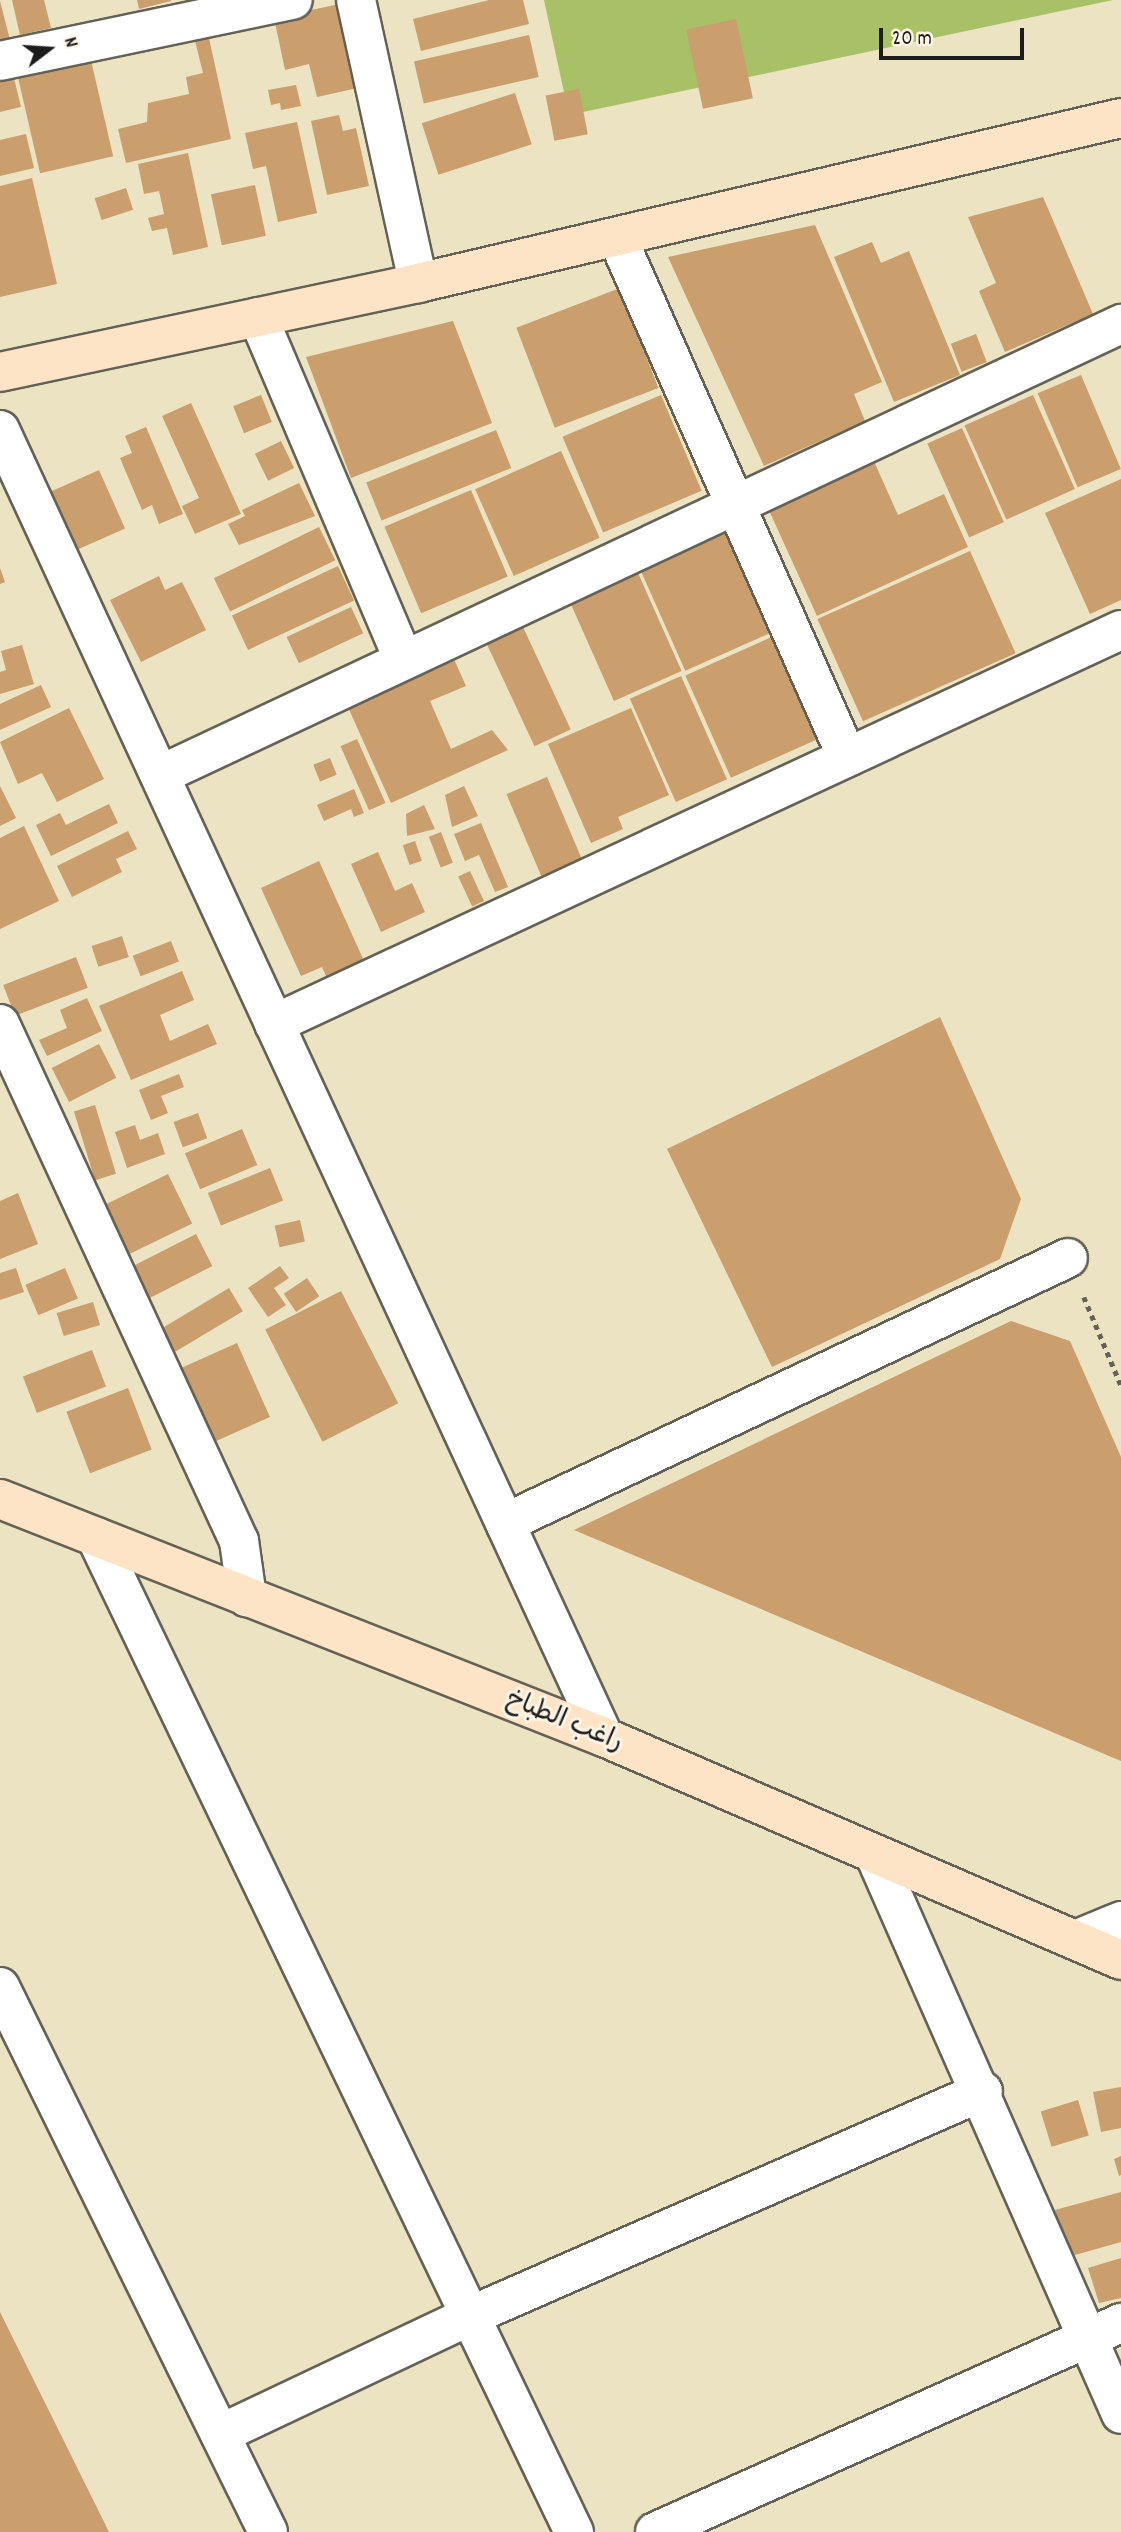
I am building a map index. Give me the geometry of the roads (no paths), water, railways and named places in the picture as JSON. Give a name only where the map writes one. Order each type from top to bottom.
[{"type":"main road","points":[[0,372],[418,283],[1121,118]]},
{"type":"main road","name":"راغب الطباخ","points":[[0,1499],[604,1737],[877,1860],[1121,1960]]},
{"type":"street","points":[[0,61],[293,0]]},
{"type":"street","points":[[356,0],[418,283]]},
{"type":"street","points":[[617,237],[847,757]]},
{"type":"street","points":[[258,317],[404,659]]},
{"type":"street","points":[[160,775],[734,502],[1121,324]]},
{"type":"street","points":[[0,430],[604,1737]]},
{"type":"street","points":[[275,1024],[1121,630]]},
{"type":"street","points":[[0,1024],[239,1541],[247,1597]]},
{"type":"street","points":[[505,1523],[1068,1258]]},
{"type":"street","points":[[96,1537],[574,2532]]},
{"type":"street","points":[[877,1860],[983,2091],[1087,2341],[1121,2414]]},
{"type":"street","points":[[1074,1940],[1121,1921]]},
{"type":"street","points":[[0,1987],[268,2532]]},
{"type":"street","points":[[220,2434],[470,2316],[983,2091]]},
{"type":"street","points":[[655,2532],[1087,2341],[1121,2323]]}]
